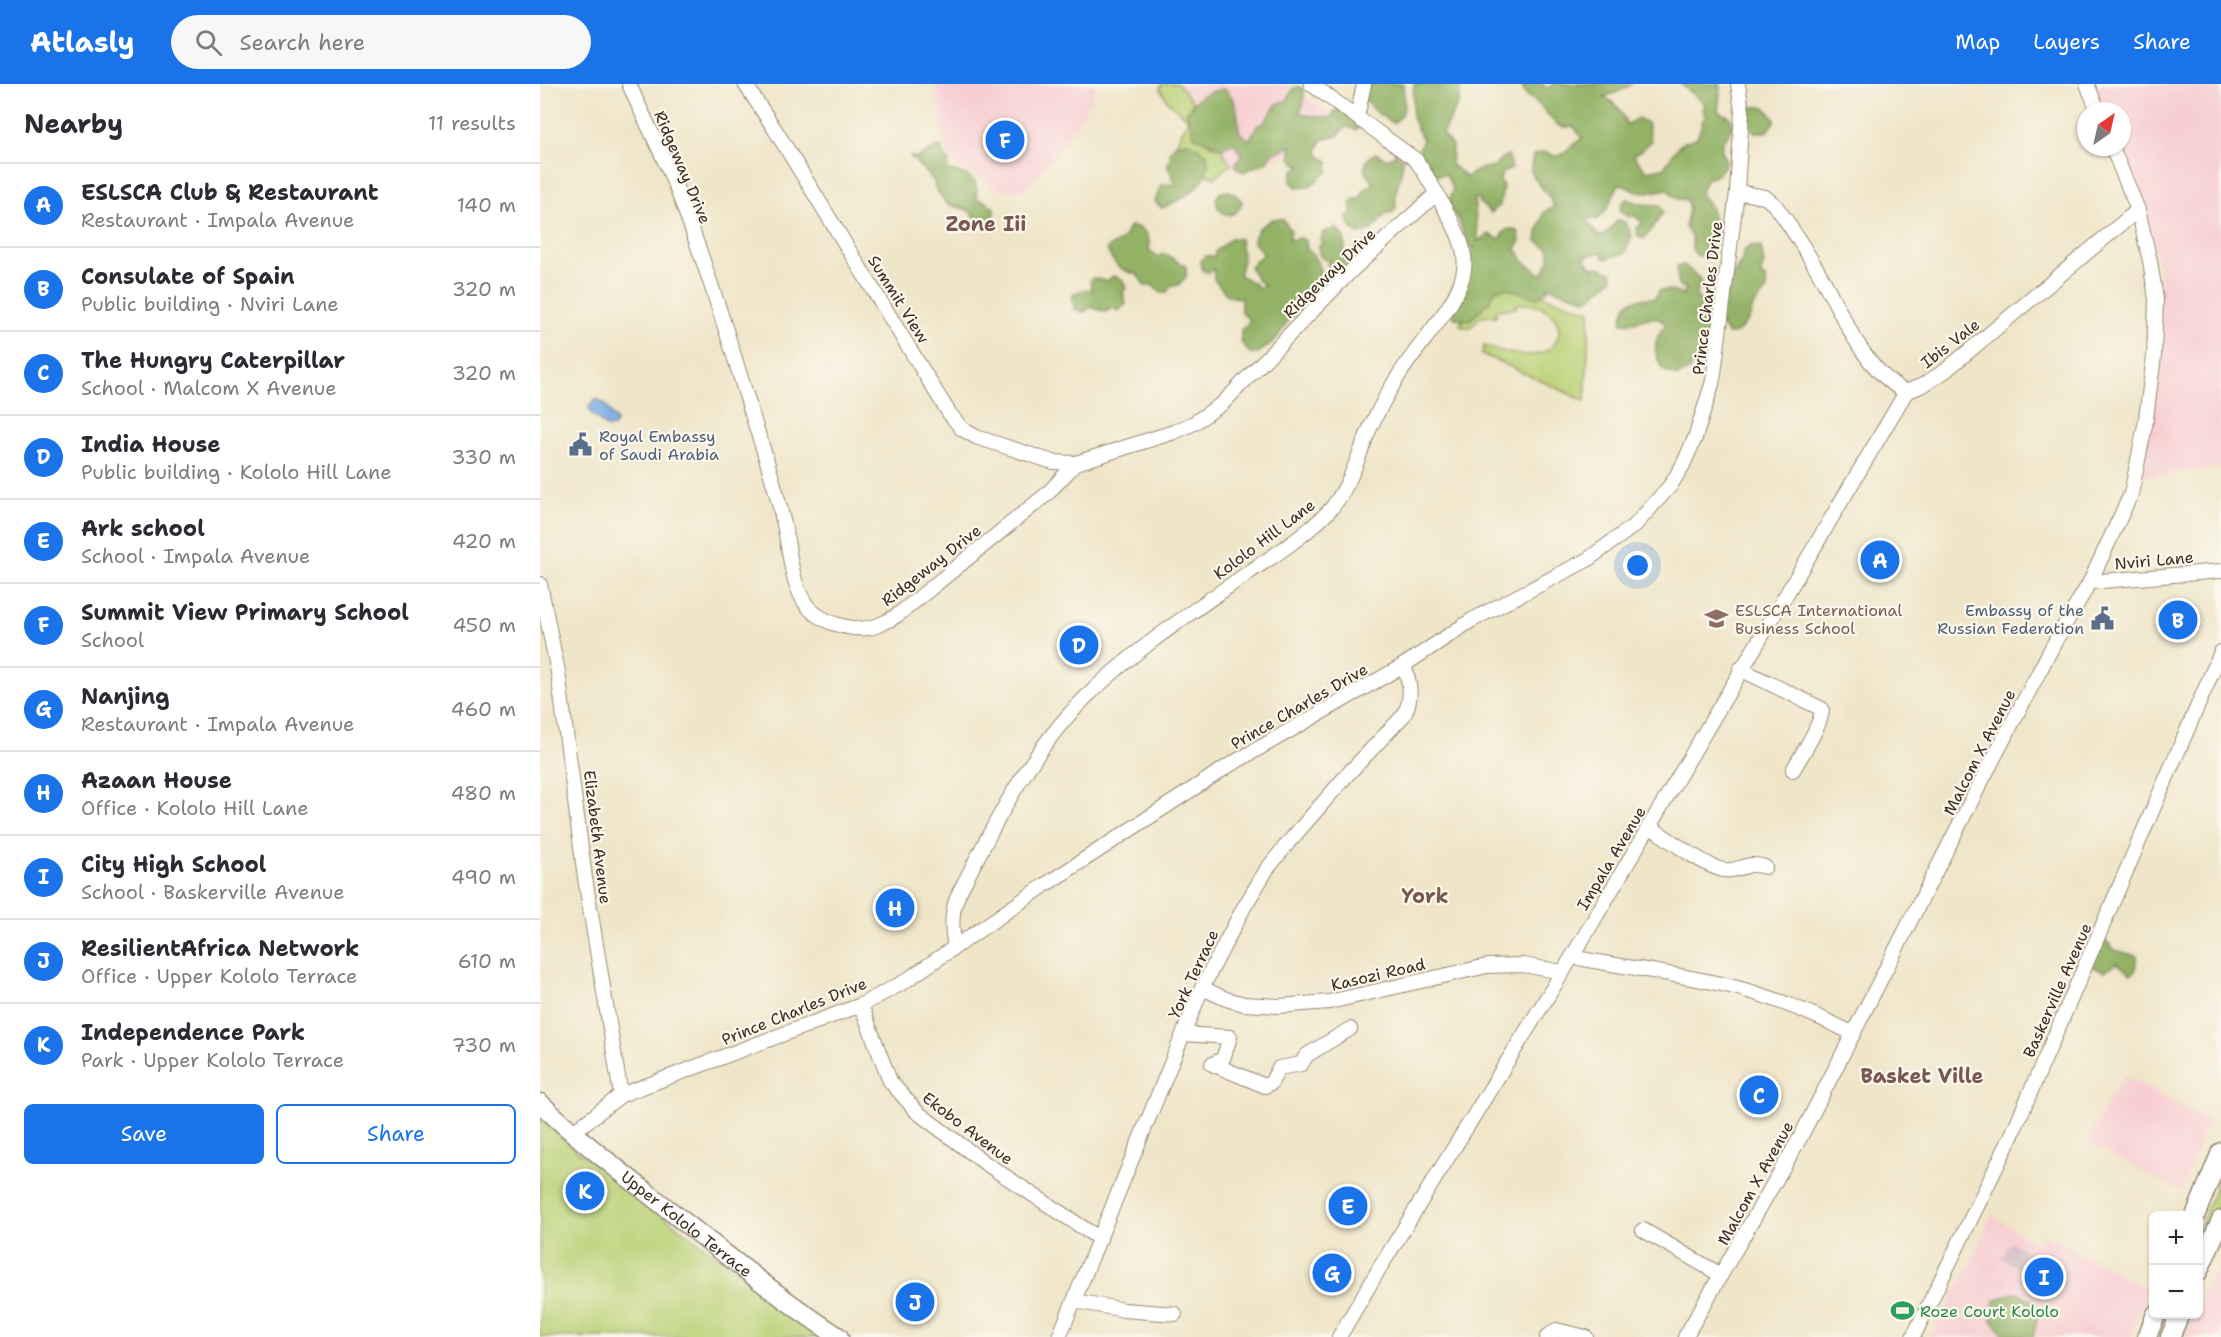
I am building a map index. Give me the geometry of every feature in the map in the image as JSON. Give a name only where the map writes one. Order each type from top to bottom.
[{"type":"main road","name":"Upper Kololo Terrace","points":[[540,1103],[572,1133],[788,1302],[839,1337]]},
{"type":"main road","points":[[2197,1211],[2221,1152]]},
{"type":"main road","points":[[2202,1265],[2221,1220]]},
{"type":"main road","points":[[2147,1337],[2154,1319]]},
{"type":"main road","points":[[2170,1337],[2178,1319]]},
{"type":"street","name":"Ridgeway Drive","points":[[629,84],[676,187],[692,232],[783,516],[800,594],[818,615],[836,624],[855,627],[878,626],[889,621],[1047,494],[1076,463],[1152,440],[1194,423],[1211,413],[1353,269],[1437,193]]},
{"type":"street","name":"Summit View","points":[[745,84],[949,412],[962,429],[976,437],[1017,452],[1053,462],[1076,463]]},
{"type":"street","name":"Kololo Hill Lane","points":[[955,947],[952,910],[985,842],[1014,790],[1046,744],[1082,701],[1142,647],[1307,532],[1338,500],[1384,401],[1447,309],[1461,282],[1465,261],[1461,237],[1416,160],[1311,84]]},
{"type":"street","points":[[1358,117],[1364,84]]},
{"type":"street","name":"Prince Charles Drive","points":[[572,1133],[621,1095],[861,1005],[904,982],[1045,885],[1228,766],[1404,665],[1473,620],[1587,560],[1635,525],[1670,486],[1683,465],[1695,438],[1713,381],[1737,192],[1742,111],[1737,84]]},
{"type":"street","points":[[2087,84],[2094,102]]},
{"type":"street","name":"Malcom X Avenue","points":[[1685,1337],[1777,1179],[1854,1034],[1980,784],[2057,638],[2090,582],[2131,494],[2145,426],[2154,356],[2156,300],[2138,210],[2116,156]]},
{"type":"street","points":[[1737,192],[1765,197],[1775,205],[1817,270],[1860,346],[1892,384],[1906,392]]},
{"type":"street","name":"Ibis Vale","points":[[1906,392],[1923,385],[1945,371],[2138,210]]},
{"type":"street","name":"Impala Avenue","points":[[1339,1337],[1572,957],[1740,669],[1906,392]]},
{"type":"street","name":"Nviri Lane","points":[[2090,582],[2221,571]]},
{"type":"street","name":"Elizabeth Avenue","points":[[540,584],[558,672],[585,878],[621,1095]]},
{"type":"street","name":"Baskerville Avenue","points":[[1912,1337],[2011,1137],[2221,652]]},
{"type":"street","name":"York Terrace","points":[[1059,1337],[1202,988],[1243,909],[1267,869],[1347,775],[1404,715],[1410,704],[1411,695],[1404,665]]},
{"type":"street","points":[[1740,669],[1822,709],[1817,725],[1793,770]]},
{"type":"street","points":[[1649,826],[1710,865],[1723,870],[1734,870],[1754,863],[1765,867]]},
{"type":"street","points":[[952,910],[958,922],[976,932]]},
{"type":"street","points":[[1572,957],[1723,984],[1774,999],[1854,1034]]},
{"type":"street","name":"Kasozi Road","points":[[1202,988],[1244,1004],[1291,1006],[1329,1002],[1487,966],[1523,965],[1562,972]]},
{"type":"street","name":"Ekobo Avenue","points":[[861,1005],[890,1081],[917,1112],[984,1163],[1100,1239]]},
{"type":"street","points":[[1183,1034],[1230,1037],[1223,1059],[1212,1064],[1265,1086],[1271,1083],[1279,1068],[1301,1064],[1307,1055],[1350,1029]]},
{"type":"street","points":[[1643,1230],[1721,1275]]},
{"type":"street","points":[[1075,1301],[1124,1310],[1175,1314]]},
{"type":"street","points":[[1547,1337],[1556,1330],[1586,1337]]},
{"type":"shaded area","points":[[935,84],[1096,84],[1090,101],[1075,128],[1029,187],[1013,191],[1000,190],[953,163],[946,149]]},
{"type":"shaded area","points":[[1178,84],[1284,84],[1346,124],[1348,131],[1239,172],[1230,163]]},
{"type":"shaded area","points":[[2093,84],[2221,84],[2221,467],[2141,478],[2160,368],[2160,287],[2155,243],[2122,156],[2131,156],[2131,102],[2101,102]]},
{"type":"shaded area","points":[[2123,1075],[2208,1120],[2181,1192],[2087,1142]]},
{"type":"shaded area","points":[[1992,1214],[2037,1246],[2044,1234],[2146,1288],[2145,1301],[2130,1337],[1930,1337],[1976,1253]]},
{"type":"shaded area","points":[[2011,1242],[2032,1255],[2022,1271],[2001,1258]]},
{"type":"shaded area","points":[[2221,1259],[2221,1337],[2182,1335],[2192,1319],[2203,1319],[2203,1292],[2210,1274],[2215,1276]]},
{"type":"green space","points":[[1162,84],[1178,84],[1193,102],[1187,113],[1209,144],[1221,148],[1230,163],[1231,165],[1214,178],[1205,174],[1209,163],[1188,142],[1176,144],[1188,119],[1169,103],[1160,89]]},
{"type":"green space","points":[[1368,84],[1403,84],[1403,111],[1393,123],[1362,99]]},
{"type":"green space","points":[[1414,84],[1460,84],[1459,102],[1442,134],[1452,146],[1451,164],[1467,178],[1479,170],[1494,168],[1500,159],[1508,155],[1512,168],[1502,173],[1500,179],[1503,186],[1500,205],[1491,213],[1480,203],[1479,198],[1474,198],[1478,241],[1489,234],[1500,240],[1508,229],[1518,231],[1520,242],[1515,250],[1520,253],[1523,261],[1542,275],[1550,258],[1549,249],[1537,241],[1538,233],[1544,212],[1554,207],[1533,175],[1531,170],[1533,155],[1544,152],[1558,157],[1582,138],[1574,127],[1562,127],[1557,124],[1524,93],[1522,84],[1543,84],[1543,87],[1551,87],[1552,84],[1632,84],[1604,97],[1619,108],[1626,125],[1638,118],[1647,123],[1651,141],[1633,155],[1646,171],[1664,168],[1679,146],[1696,138],[1699,133],[1705,117],[1703,109],[1705,104],[1681,84],[1719,84],[1721,86],[1718,111],[1730,117],[1733,127],[1722,144],[1724,167],[1716,175],[1706,179],[1700,195],[1709,205],[1713,218],[1707,255],[1697,256],[1692,249],[1692,238],[1685,227],[1689,210],[1687,200],[1677,199],[1667,189],[1637,192],[1620,183],[1603,215],[1598,219],[1586,219],[1598,236],[1605,235],[1618,220],[1626,223],[1632,237],[1625,253],[1605,259],[1600,252],[1584,257],[1592,268],[1600,267],[1612,273],[1613,278],[1588,300],[1547,287],[1547,291],[1537,298],[1506,288],[1495,290],[1490,301],[1469,321],[1455,318],[1445,303],[1475,247],[1468,248],[1459,219],[1452,213],[1449,201],[1453,190],[1446,174],[1437,175],[1430,170],[1430,163],[1424,162],[1419,148],[1423,140],[1412,118]]},
{"type":"green space","points":[[1300,87],[1304,92],[1303,106],[1299,112],[1330,118],[1336,110],[1341,109],[1361,125],[1356,130],[1346,126],[1337,136],[1322,140],[1317,151],[1322,158],[1328,161],[1328,171],[1309,187],[1297,188],[1291,181],[1293,171],[1302,165],[1296,164],[1291,158],[1291,146],[1271,154],[1267,162],[1243,172],[1236,167],[1236,162],[1242,156],[1234,143],[1221,148],[1194,136],[1187,113],[1194,102],[1206,93],[1224,89],[1229,93],[1236,108],[1239,132],[1249,140],[1258,125],[1263,124],[1277,104],[1287,100],[1294,88]]},
{"type":"green space","points":[[1765,107],[1775,120],[1767,132],[1755,132],[1749,126],[1749,109]]},
{"type":"green space","points":[[1188,142],[1207,154],[1206,174],[1188,194],[1162,208],[1155,202],[1161,185],[1176,184],[1167,165],[1171,158],[1170,152],[1176,144]]},
{"type":"green space","points":[[941,146],[944,156],[949,161],[947,170],[966,175],[976,183],[977,199],[994,208],[994,217],[989,223],[981,223],[968,210],[947,204],[935,188],[934,181],[911,157],[916,158]]},
{"type":"green space","points":[[1376,153],[1386,159],[1397,154],[1403,159],[1396,208],[1392,213],[1386,213],[1371,230],[1358,234],[1346,217],[1353,213],[1350,204],[1354,199],[1360,199],[1365,189],[1373,184],[1364,168],[1369,157]]},
{"type":"green space","points":[[1228,191],[1242,202],[1240,208],[1233,214],[1226,215],[1218,208],[1216,199],[1220,193]]},
{"type":"green space","points":[[1627,199],[1639,204],[1659,205],[1663,212],[1643,239],[1638,236],[1637,228],[1643,223],[1635,216],[1626,216],[1620,210],[1622,203]]},
{"type":"green space","points":[[1272,219],[1283,219],[1291,231],[1289,240],[1301,238],[1306,241],[1307,249],[1319,266],[1321,287],[1314,303],[1291,318],[1274,341],[1258,353],[1250,353],[1241,342],[1241,330],[1250,321],[1241,311],[1241,298],[1228,296],[1214,279],[1214,269],[1209,273],[1202,270],[1200,261],[1206,256],[1215,256],[1215,252],[1231,238],[1240,239],[1243,260],[1239,275],[1254,283],[1258,288],[1265,285],[1258,281],[1250,267],[1263,254],[1253,241],[1258,229]]},
{"type":"green space","points":[[1130,226],[1135,226],[1146,233],[1149,250],[1158,257],[1163,254],[1186,267],[1186,277],[1178,285],[1170,286],[1167,292],[1161,293],[1152,285],[1145,286],[1137,274],[1122,269],[1115,263],[1107,249],[1123,239]]},
{"type":"green space","points":[[1337,228],[1344,237],[1346,265],[1340,270],[1331,270],[1327,264],[1331,260],[1323,259],[1319,254],[1319,246],[1323,244],[1321,240],[1323,232]]},
{"type":"green space","points":[[1750,246],[1761,247],[1764,264],[1760,274],[1765,278],[1767,290],[1753,306],[1749,319],[1737,333],[1728,334],[1717,319],[1730,280],[1743,259],[1743,252]]},
{"type":"green space","points":[[1684,265],[1700,279],[1701,287],[1696,292],[1696,296],[1716,323],[1717,335],[1712,345],[1703,354],[1693,359],[1690,370],[1677,376],[1663,370],[1657,357],[1656,341],[1666,325],[1661,320],[1651,318],[1622,323],[1624,309],[1631,302],[1655,298],[1659,291],[1669,290],[1683,295],[1686,289],[1678,285],[1677,266]]},
{"type":"green space","points":[[1477,274],[1590,311],[1585,401],[1482,354],[1484,346],[1519,355],[1543,352],[1552,346],[1558,337],[1559,328],[1555,318],[1547,310],[1534,305],[1516,304],[1516,308],[1496,310],[1496,316],[1480,317],[1470,328],[1460,326]]},
{"type":"green space","points":[[1113,276],[1122,279],[1126,287],[1123,294],[1126,304],[1118,311],[1113,308],[1105,312],[1091,307],[1084,312],[1076,310],[1072,301],[1074,293],[1092,290],[1090,281],[1092,278],[1107,281]]},
{"type":"green space","points":[[2105,940],[2115,950],[2137,956],[2135,971],[2131,974],[2117,963],[2105,971],[2092,967],[2098,944]]},
{"type":"green space","points":[[540,1118],[577,1151],[802,1320],[828,1337],[540,1337]]},
{"type":"green space","points":[[2221,1172],[2221,1202],[2203,1248],[2203,1218]]},
{"type":"green space","points":[[2017,1292],[2036,1304],[2037,1320],[2033,1337],[2004,1335],[1992,1320],[1994,1300]]},
{"type":"water","points":[[596,399],[604,403],[616,421],[614,427],[606,427],[590,412],[589,406]]},
{"type":"place","name":"Summit View Primary School","points":[[1005,140]]},
{"type":"place","name":"Royal Embassy of Saudi Arabia","points":[[581,445]]},
{"type":"place","name":"ESLSCA Club & Restaurant","points":[[1880,560]]},
{"type":"place","name":"ESLSCA International Business School","points":[[1717,619]]},
{"type":"place","name":"Embassy of the Russian Federation","points":[[2102,619]]},
{"type":"place","name":"Consulate of Spain","points":[[2178,620]]},
{"type":"place","name":"India House","points":[[1079,645]]},
{"type":"place","name":"Azaan House","points":[[895,908]]},
{"type":"place","name":"The Hungry Caterpillar","points":[[1759,1095]]},
{"type":"place","name":"Independence Park","points":[[585,1191]]},
{"type":"place","name":"Ark school","points":[[1348,1206]]},
{"type":"place","name":"Nanjing","points":[[1332,1273]]},
{"type":"place","name":"City High School","points":[[2044,1277]]},
{"type":"place","name":"ResilientAfrica Network","points":[[915,1302]]},
{"type":"place","name":"Roze Court Kololo","points":[[1902,1311]]},
{"type":"district","name":"Zone Iii","points":[[986,224]]},
{"type":"district","name":"York","points":[[1425,896]]},
{"type":"district","name":"Basket Ville","points":[[1922,1076]]}]
